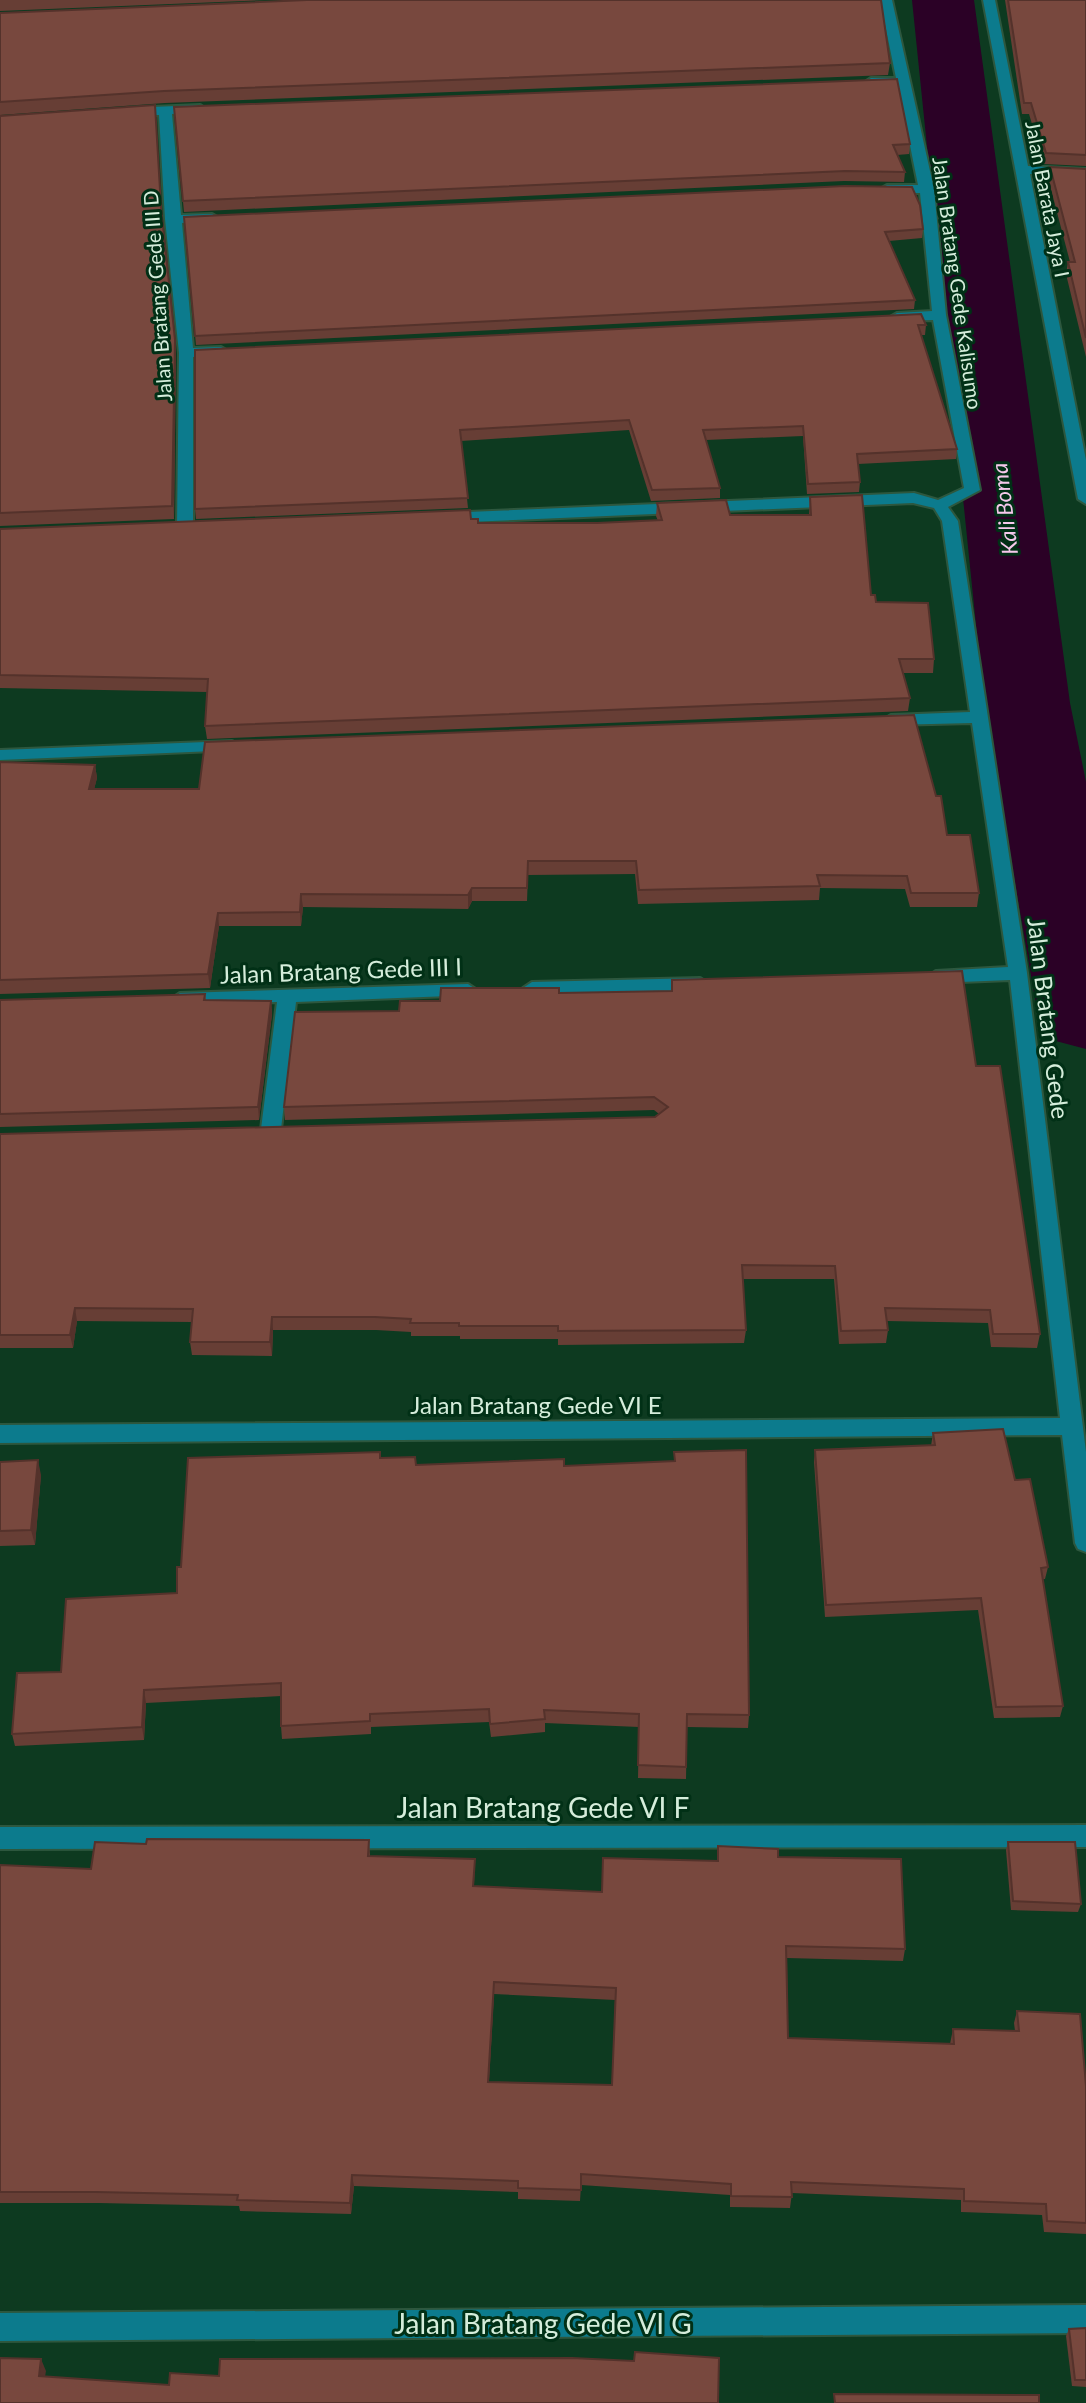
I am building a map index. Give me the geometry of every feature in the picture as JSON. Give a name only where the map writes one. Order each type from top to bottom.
[{"type":"street","name":"Jalan Bratang Gede Kalisumo","points":[[886,0],[927,189],[939,315],[972,490],[939,505]]},
{"type":"street","name":"Jalan Barata Jaya I","points":[[989,0],[1086,499]]},
{"type":"street","points":[[851,82],[904,82]]},
{"type":"street","points":[[120,113],[212,108]]},
{"type":"street","name":"Jalan Bratang Gede III D","points":[[165,110],[172,219],[186,353],[185,528]]},
{"type":"street","points":[[1022,170],[1086,173]]},
{"type":"street","points":[[865,188],[927,189]]},
{"type":"street","points":[[172,219],[235,216]]},
{"type":"street","points":[[887,318],[939,315]]},
{"type":"street","points":[[186,353],[232,350]]},
{"type":"street","points":[[423,518],[914,498],[939,505]]},
{"type":"street","name":"Jalan Bratang Gede","points":[[939,505],[950,521],[1018,973],[1086,1543]]},
{"type":"street","points":[[869,721],[979,717]]},
{"type":"street","points":[[0,755],[253,745]]},
{"type":"street","points":[[921,977],[1018,973]]},
{"type":"street","name":"Jalan Bratang Gede III I","points":[[159,999],[715,983]]},
{"type":"street","points":[[271,1129],[287,995]]},
{"type":"street","name":"Jalan Bratang Gede VI E","points":[[0,1434],[1072,1426]]},
{"type":"street","name":"Jalan Bratang Gede VI F","points":[[0,1838],[1086,1836]]},
{"type":"street","name":"Jalan Bratang Gede VI G","points":[[0,2327],[1086,2319]]},
{"type":"building","points":[[307,0],[881,0],[890,63],[164,91],[0,102],[0,13]]},
{"type":"building","points":[[1008,0],[1086,0],[1086,155],[1046,153],[1031,103],[1024,103]]},
{"type":"building","points":[[897,79],[910,144],[893,145],[905,172],[845,171],[183,201],[174,107]]},
{"type":"building","points":[[155,105],[161,207],[175,340],[172,506],[0,513],[0,116]]},
{"type":"building","points":[[1050,167],[1086,169],[1086,338],[1068,262],[1075,262]]},
{"type":"building","points":[[845,186],[912,187],[920,205],[923,229],[885,232],[915,300],[195,336],[184,217]]},
{"type":"building","points":[[921,314],[926,325],[918,325],[957,449],[857,454],[860,482],[808,484],[803,426],[703,430],[720,488],[652,490],[629,420],[460,430],[468,498],[195,509],[195,350]]},
{"type":"building","points":[[862,495],[871,595],[875,595],[876,602],[928,603],[934,659],[899,659],[910,698],[205,726],[208,679],[0,675],[0,529],[470,510],[471,519],[478,519],[478,523],[597,523],[662,520],[657,503],[726,500],[730,515],[811,515],[810,497]]},
{"type":"building","points":[[914,715],[936,796],[941,796],[947,835],[970,835],[979,893],[911,893],[907,876],[817,875],[820,886],[639,890],[636,861],[528,861],[527,888],[472,888],[468,895],[301,894],[300,912],[218,913],[208,974],[0,980],[0,762],[95,765],[89,789],[199,789],[205,742]]},
{"type":"building","points":[[962,971],[976,1066],[1000,1066],[1040,1334],[993,1334],[990,1310],[885,1308],[888,1330],[841,1331],[835,1266],[742,1265],[746,1330],[558,1331],[558,1326],[459,1326],[459,1323],[410,1323],[411,1319],[375,1317],[272,1317],[270,1342],[190,1342],[193,1309],[75,1308],[70,1335],[0,1335],[0,1134],[655,1117],[668,1107],[654,1097],[284,1107],[295,1012],[399,1011],[400,1001],[440,1001],[441,988],[559,988],[559,993],[672,991],[672,980]]},
{"type":"building","points":[[205,994],[204,1000],[271,1001],[258,1107],[0,1114],[0,1000]]},
{"type":"building","points":[[1003,1429],[1015,1480],[1030,1479],[1048,1567],[1041,1568],[1063,1706],[996,1707],[981,1598],[826,1605],[815,1450],[935,1445],[933,1433]]},
{"type":"building","points":[[746,1450],[749,1715],[687,1714],[686,1767],[638,1765],[639,1714],[544,1710],[545,1719],[490,1724],[489,1709],[370,1714],[370,1721],[281,1726],[281,1683],[144,1690],[142,1727],[12,1734],[17,1673],[61,1672],[66,1599],[177,1593],[188,1458],[380,1452],[380,1458],[415,1457],[416,1465],[564,1459],[564,1466],[675,1461],[674,1452]]},
{"type":"building","points":[[38,1460],[31,1530],[0,1531],[0,1462]]},
{"type":"building","points":[[147,1839],[369,1840],[368,1856],[475,1859],[473,1886],[602,1892],[603,1858],[718,1861],[718,1846],[778,1849],[778,1857],[901,1859],[905,1949],[786,1946],[788,2038],[954,2044],[953,2029],[1019,2031],[1017,2011],[1080,2014],[1086,2086],[1086,2223],[1047,2221],[1046,2204],[964,2201],[964,2189],[791,2182],[792,2197],[731,2196],[731,2184],[581,2174],[581,2190],[518,2188],[518,2181],[352,2175],[350,2203],[237,2200],[238,2195],[0,2192],[0,1865],[91,1869],[95,1842],[146,1844]],"holes":[[[494,1982],[616,1988],[612,2085],[488,2082]]]},
{"type":"building","points":[[1008,1842],[1075,1842],[1081,1904],[1013,1901]]},
{"type":"building","points":[[1086,2328],[1086,2380],[1075,2380],[1069,2329]]},
{"type":"building","points":[[635,2352],[719,2358],[718,2403],[0,2403],[0,2358],[41,2359],[39,2376],[169,2385],[170,2373],[219,2376],[220,2359],[572,2358],[634,2361]]},
{"type":"building","points":[[834,2394],[1039,2395],[1039,2403],[835,2403]]},
{"type":"waterway","name":"Kali Boma","points":[[943,0],[1027,703],[1086,1016]]}]
